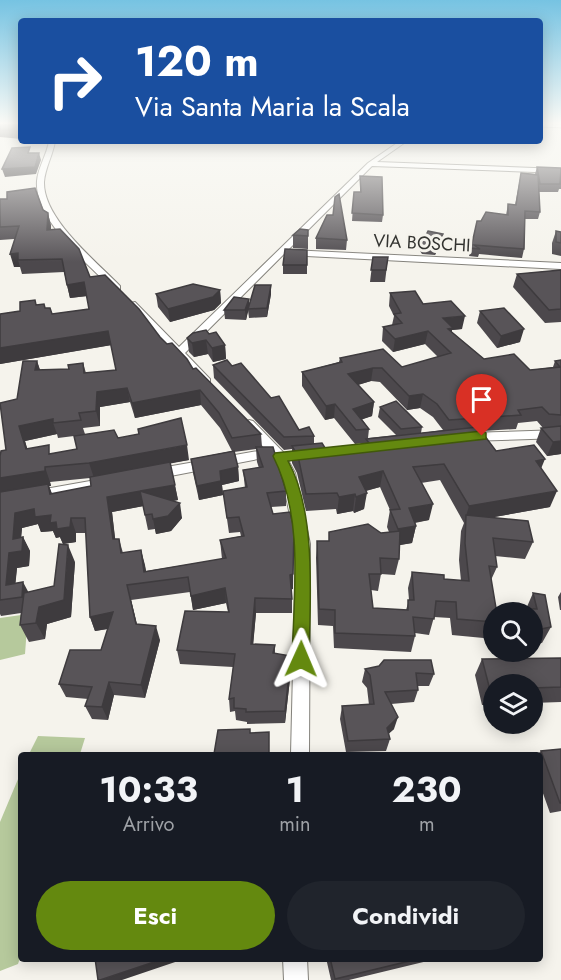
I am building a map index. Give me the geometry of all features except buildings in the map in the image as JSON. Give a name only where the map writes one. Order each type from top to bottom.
[{"type":"street","points":[[44,170],[41,183],[43,198],[50,214],[217,393]]},
{"type":"street","points":[[179,354],[364,170]]},
{"type":"street","points":[[526,170],[561,171]]},
{"type":"street","name":"VIA BOSCHI","points":[[281,252],[561,266]]},
{"type":"street","points":[[238,413],[287,457],[288,473],[303,544],[300,752]]},
{"type":"street","points":[[458,438],[561,434]]},
{"type":"street","points":[[140,477],[258,455],[287,457]]},
{"type":"street","points":[[0,502],[117,481]]},
{"type":"street","points":[[295,962],[296,980]]},
{"type":"green space","points":[[28,614],[25,654],[0,660],[0,618]]},
{"type":"green space","points":[[38,736],[85,738],[81,752],[30,752]]},
{"type":"green space","points":[[18,779],[19,962],[0,971],[0,822]]},
{"type":"route","points":[[301,659],[303,544],[288,473],[279,456],[294,457],[482,436]]}]
